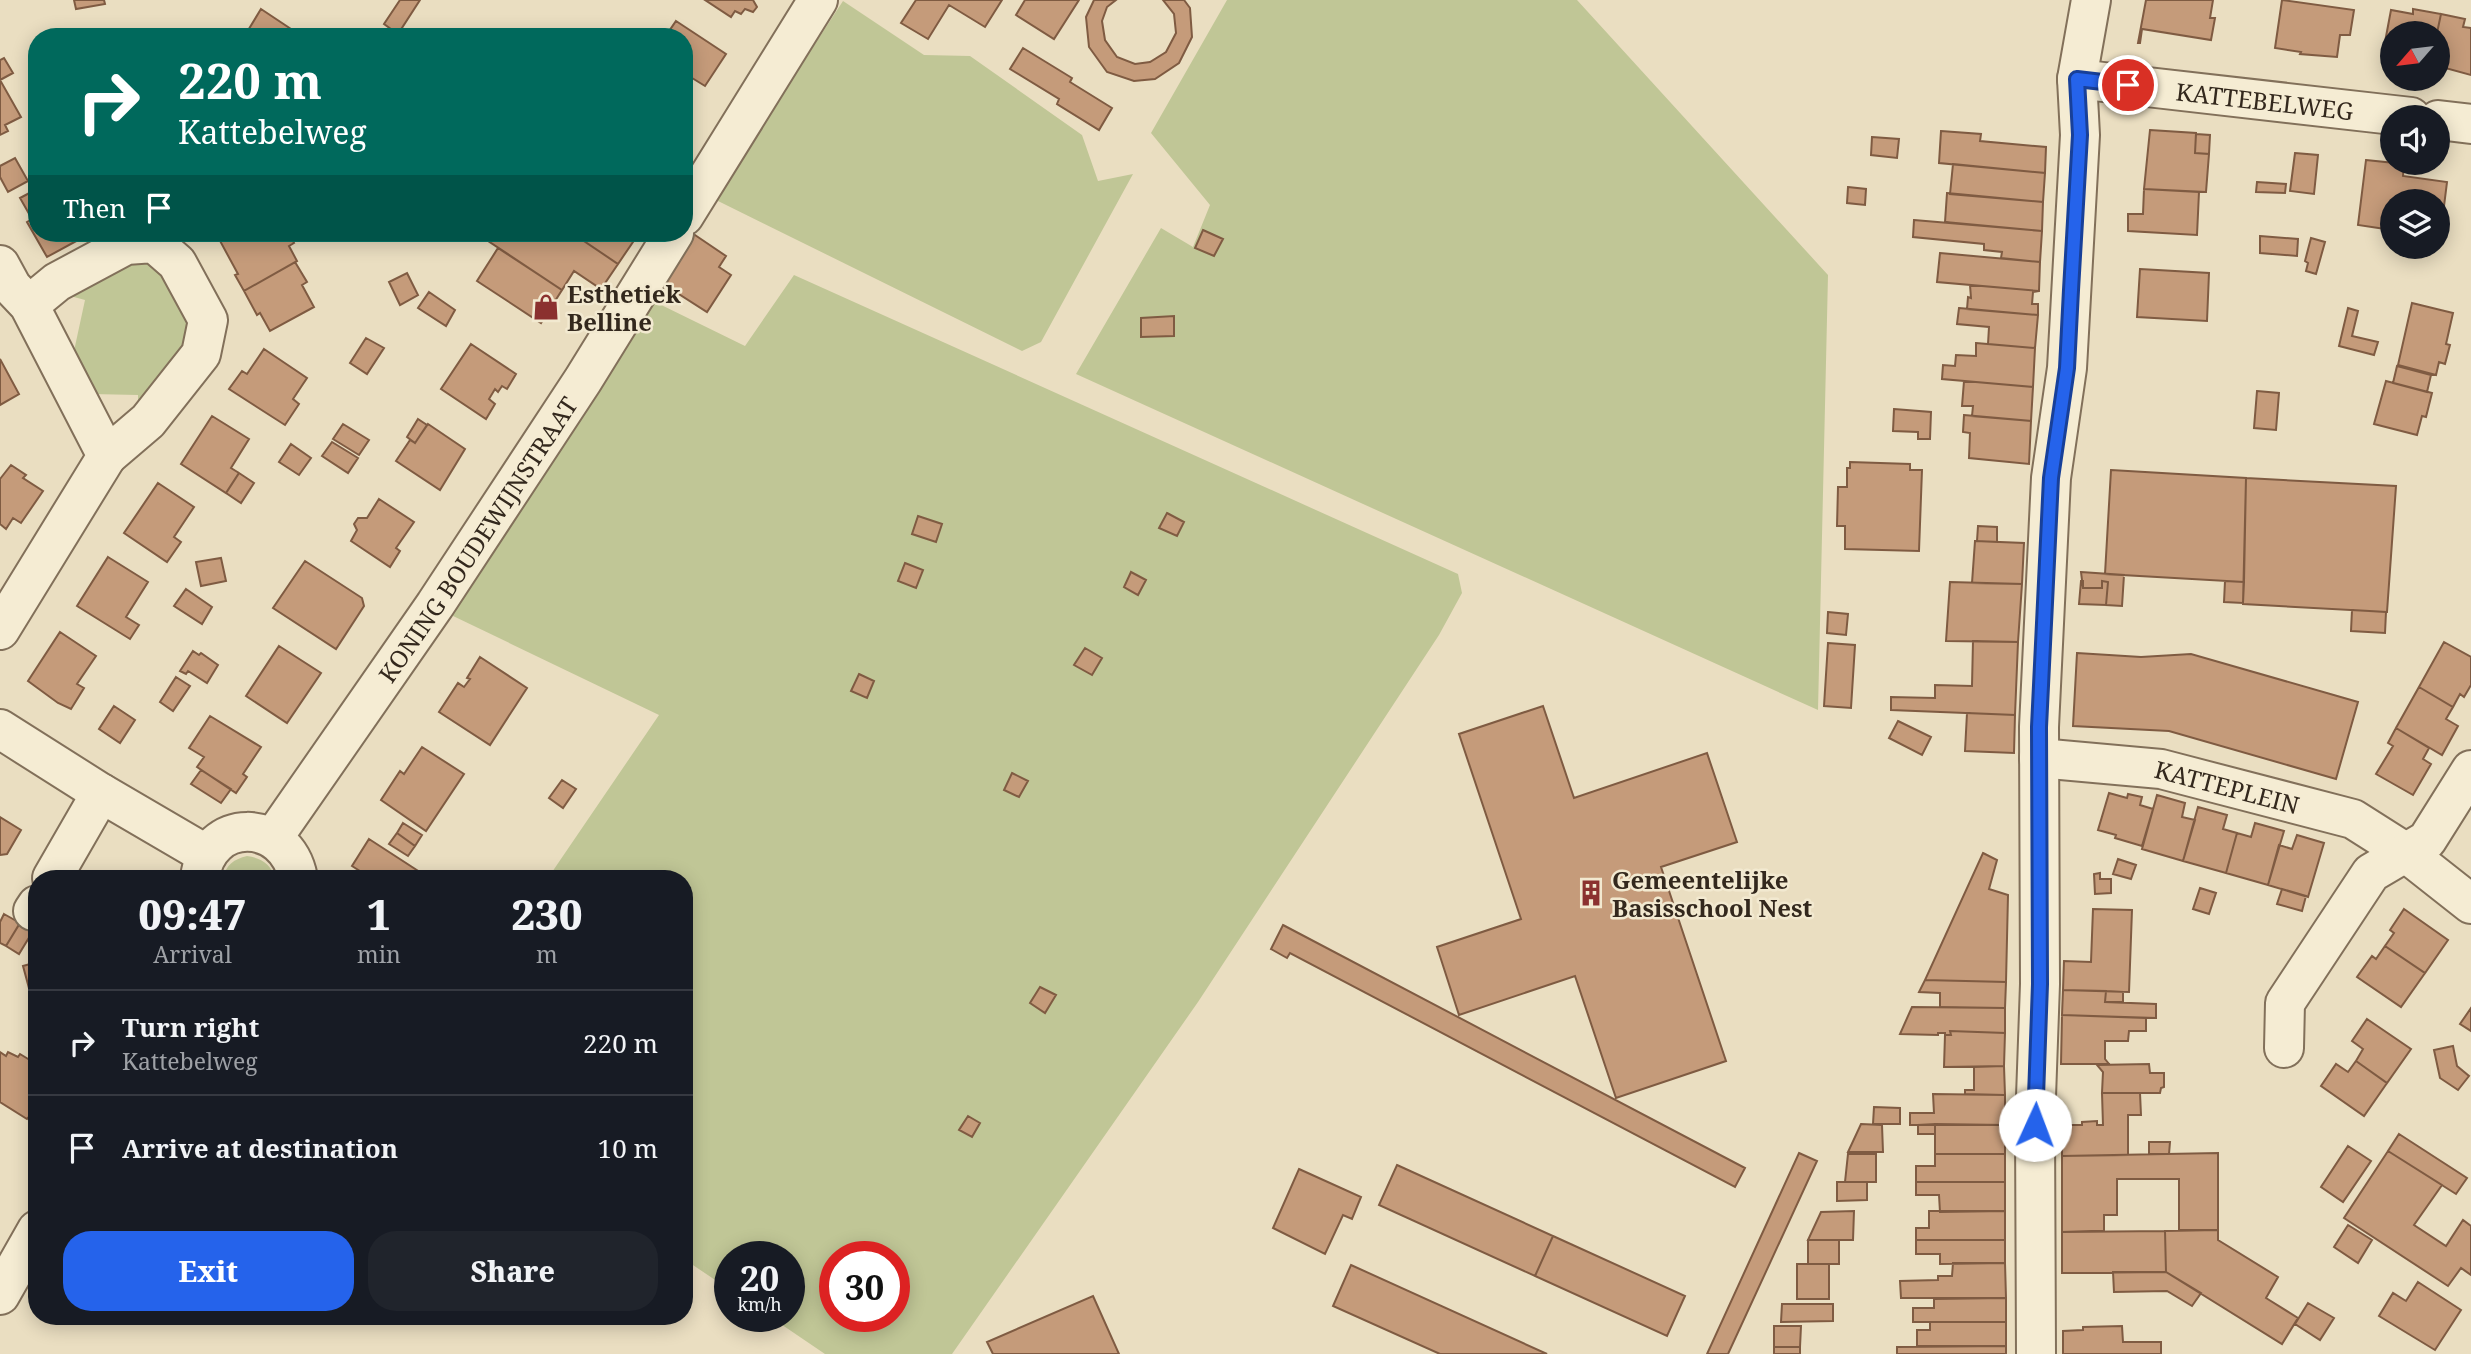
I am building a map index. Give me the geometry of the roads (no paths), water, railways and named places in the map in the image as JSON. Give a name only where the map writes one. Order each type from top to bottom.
[{"type":"street","points":[[693,201],[818,0]]},
{"type":"street","points":[[2036,1354],[2035,1125],[2040,984],[2039,758],[2051,478],[2067,368],[2074,251],[2080,135],[2077,79],[2091,0]]},
{"type":"street","name":"KATTEBELWEG","points":[[2077,79],[2380,113]]},
{"type":"street","points":[[2450,121],[2471,124]]},
{"type":"street","name":"KONING BOUDEWIJNSTRAAT","points":[[273,838],[435,605],[583,380],[668,242]]},
{"type":"street","points":[[0,630],[107,456],[148,421],[201,354],[208,320],[177,263],[154,243],[126,245],[58,282],[29,305]]},
{"type":"street","points":[[0,265],[12,287],[29,305],[107,456]]},
{"type":"street","points":[[0,729],[101,793],[203,867],[215,846],[236,834],[249,832],[273,838],[283,846],[295,870]]},
{"type":"street","name":"KATTEPLEIN","points":[[2039,758],[2161,769],[2353,819],[2405,852],[2471,904]]},
{"type":"street","points":[[2284,1048],[2284,1003],[2371,873],[2427,840],[2471,771]]},
{"type":"street","points":[[57,870],[101,793]]},
{"type":"street","points":[[0,1295],[28,1246]]},
{"type":"place","name":"Esthetiek Belline","points":[[546,307]]},
{"type":"place","name":"Gemeentelijke Basisschool Nest","points":[[1591,893]]}]
